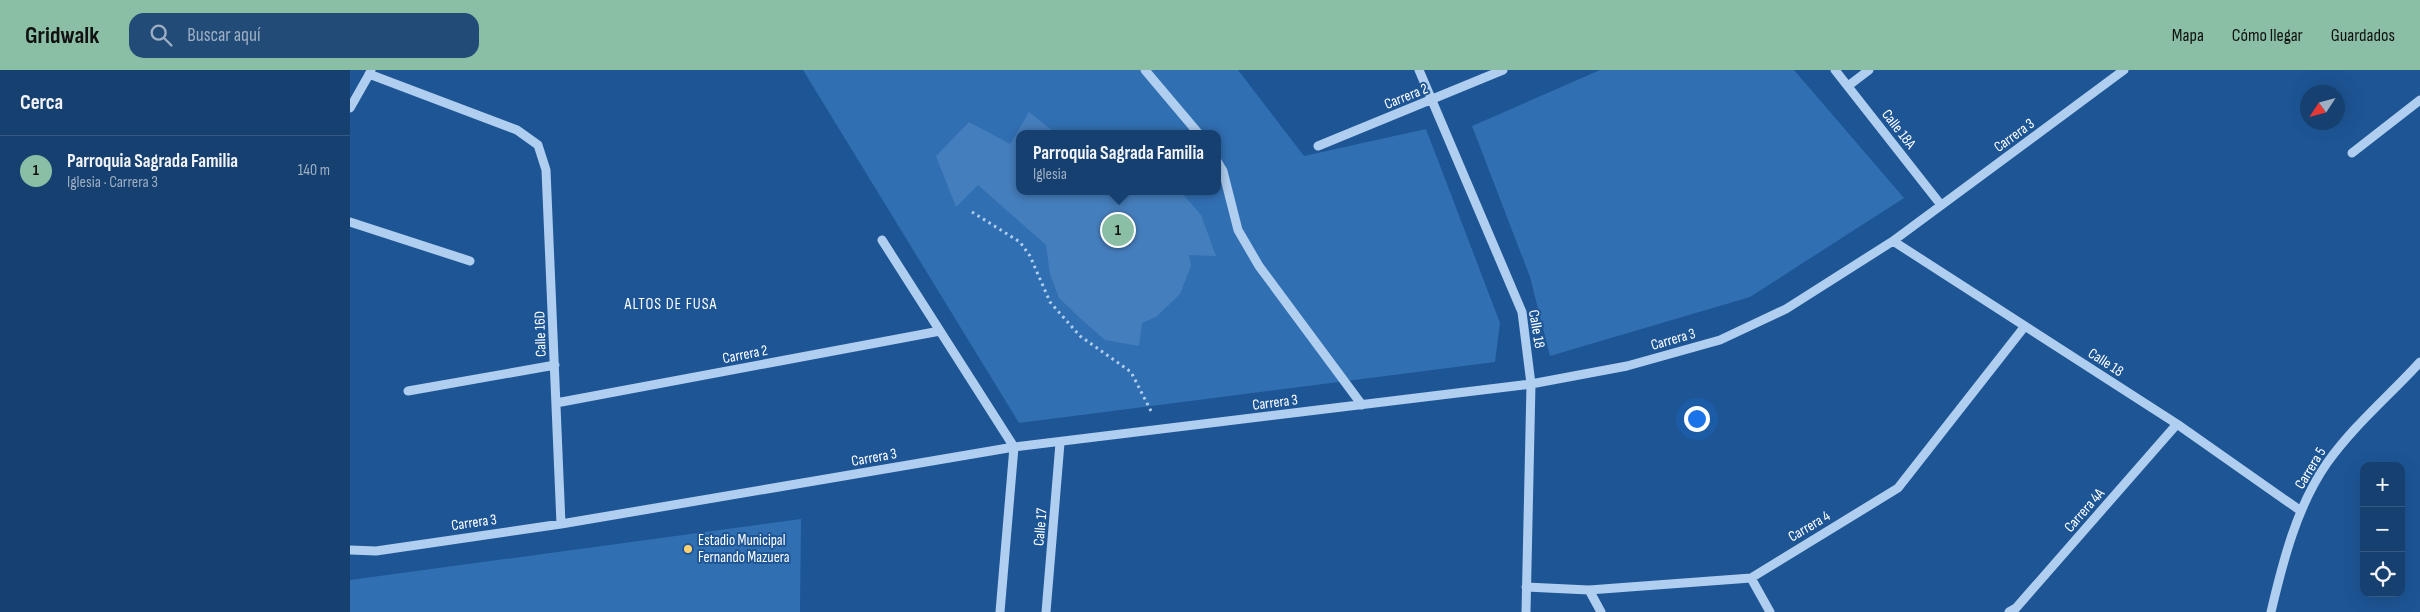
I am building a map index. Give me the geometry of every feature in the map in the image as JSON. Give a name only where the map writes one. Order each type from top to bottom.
[{"type":"street","points":[[1145,70],[1196,130]]},
{"type":"street","name":"Calle 18","points":[[1419,70],[1522,312],[1531,384],[1526,612]]},
{"type":"street","name":"Carrera 2","points":[[1318,146],[1432,101],[1503,70]]},
{"type":"street","name":"Calle 18A","points":[[1835,70],[1940,206]]},
{"type":"street","points":[[1848,86],[1869,70]]},
{"type":"street","name":"Carrera 3","points":[[350,550],[376,551],[561,524],[1014,448],[1531,384],[1627,366],[1720,340],[1786,309],[1893,241],[2124,70]]},
{"type":"street","points":[[350,108],[370,72]]},
{"type":"street","name":"Calle 16D","points":[[370,72],[517,130],[538,144],[546,170],[561,524]]},
{"type":"street","points":[[2352,153],[2420,100]]},
{"type":"street","points":[[1221,168],[1238,230],[1255,259],[1362,405]]},
{"type":"street","points":[[350,222],[470,261]]},
{"type":"street","points":[[882,240],[1014,448],[1000,612]]},
{"type":"street","name":"Calle 18","points":[[1893,241],[2177,424],[2301,511]]},
{"type":"street","name":"Carrera 4","points":[[1526,587],[1589,590],[1751,578],[1898,488],[2025,326]]},
{"type":"street","name":"Carrera 2","points":[[556,404],[940,331]]},
{"type":"street","name":"Carrera 5","points":[[2272,612],[2280,573],[2301,511],[2326,464],[2362,420],[2416,370],[2420,362]]},
{"type":"street","points":[[408,391],[555,366]]},
{"type":"street","name":"Carrera 4A","points":[[2009,612],[2016,608],[2177,424]]},
{"type":"street","name":"Calle 17","points":[[1046,612],[1060,443]]},
{"type":"street","points":[[1751,578],[1770,612]]},
{"type":"street","points":[[1589,590],[1602,612]]},
{"type":"path","points":[[972,212],[1020,242],[1030,256],[1050,302],[1080,336],[1131,372],[1150,406],[1153,432]]},
{"type":"shaded area","points":[[803,70],[1238,70],[1304,156],[1426,129],[1500,323],[1495,362],[1019,423]]},
{"type":"shaded area","points":[[1600,70],[1794,70],[1904,198],[1750,297],[1550,356],[1530,277],[1472,126]]},
{"type":"shaded area","name":"Estadio Municipal Fernando Mazuera","points":[[801,519],[800,612],[350,612],[350,580]]},
{"type":"building","points":[[1029,112],[1052,130],[1018,130]]},
{"type":"building","points":[[969,122],[1010,144],[1016,134],[1016,195],[1184,195],[1201,215],[1216,256],[1189,255],[1191,266],[1180,294],[1156,317],[1142,323],[1139,346],[1105,340],[1059,298],[1050,274],[1046,245],[978,185],[956,207],[936,156]]},
{"type":"place","name":"Parroquia Sagrada Familia","points":[[1118,230]]},
{"type":"place","name":"Estadio Municipal Fernando Mazuera","points":[[688,549]]},
{"type":"district","name":"ALTOS DE FUSA","points":[[671,303]]}]
